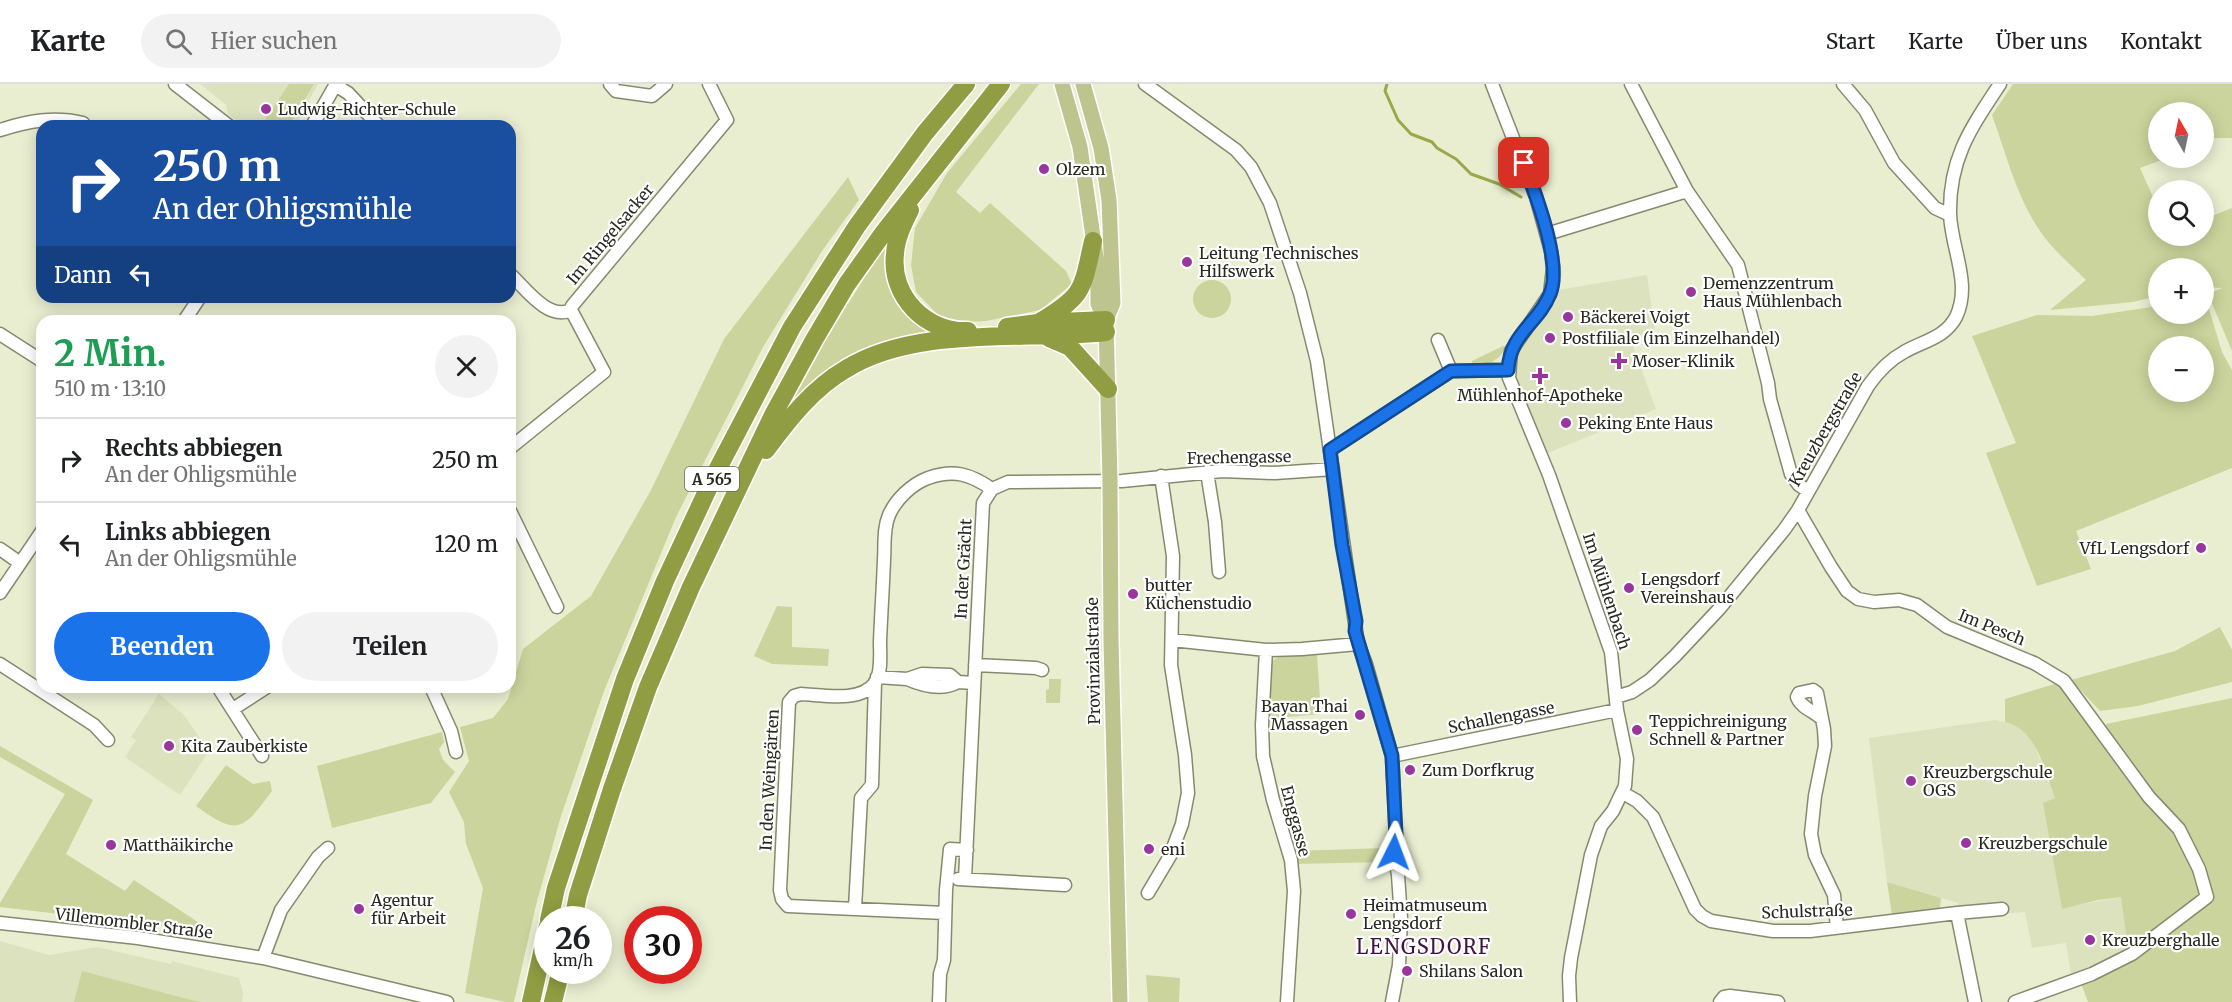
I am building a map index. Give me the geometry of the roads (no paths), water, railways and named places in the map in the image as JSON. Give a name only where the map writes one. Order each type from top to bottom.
[{"type":"highway","name":"A 565","points":[[552,906],[625,679],[665,580],[714,476],[792,327],[856,226],[925,133],[966,84]]},
{"type":"highway","name":"A 565","points":[[577,906],[609,800],[648,687],[691,587],[798,368],[847,284],[884,232],[1001,84]]},
{"type":"highway","points":[[933,169],[901,228],[894,255],[902,291],[911,306],[924,319],[946,329],[1106,326]]},
{"type":"highway","points":[[738,488],[787,422],[825,383],[846,368],[872,356],[913,345],[992,338],[1042,329],[1077,294],[1084,280],[1094,241]]},
{"type":"highway","points":[[1042,329],[1070,347],[1108,389]]},
{"type":"main road","name":"Provinzialstraße","points":[[1062,84],[1080,147],[1098,271],[1098,304],[1106,326],[1110,481],[1110,641],[1120,1002]]},
{"type":"main road","name":"Provinzialstraße","points":[[1083,84],[1101,148],[1109,200],[1113,303],[1106,326]]},
{"type":"street","points":[[175,84],[221,120]]},
{"type":"street","points":[[610,84],[616,91],[652,96],[666,84]]},
{"type":"street","name":"Im Ringelsacker","points":[[516,443],[604,372],[571,310],[572,306],[728,120],[709,84]]},
{"type":"street","points":[[1144,84],[1227,142],[1245,159],[1262,184],[1296,283],[1315,349],[1358,644],[1366,664],[1392,756],[1396,836],[1394,852],[1401,918],[1399,964],[1392,1002]]},
{"type":"street","points":[[1330,450],[1451,371],[1508,370],[1514,344],[1550,294],[1553,268],[1546,234],[1529,179],[1492,84]]},
{"type":"street","points":[[1631,84],[1688,191],[1738,265],[1791,474],[1799,485],[1808,491]]},
{"type":"street","points":[[1843,84],[1864,110],[1894,163],[1935,208],[1950,215]]},
{"type":"street","name":"Kreuzbergstraße","points":[[1617,704],[1650,680],[1675,656],[1720,609],[1784,530],[1798,510],[1876,374],[1904,351],[1932,340],[1947,329],[1954,320],[1962,296],[1962,282],[1950,215],[1957,160],[1968,131],[2000,84]]},
{"type":"street","points":[[315,120],[335,85],[348,93],[373,120]]},
{"type":"street","points":[[44,120],[71,120]]},
{"type":"street","points":[[0,130],[36,122]]},
{"type":"street","points":[[1546,234],[1688,191]]},
{"type":"street","points":[[516,280],[550,311],[565,313],[571,310]]},
{"type":"street","points":[[0,334],[36,357]]},
{"type":"street","points":[[1438,340],[1451,371]]},
{"type":"street","name":"Im Mühlenbach","points":[[1508,370],[1511,386],[1549,475],[1611,652],[1627,759],[1627,780],[1623,793],[1601,826],[1591,855],[1570,967],[1570,1002]]},
{"type":"street","name":"Frechengasse","points":[[1110,481],[1236,470],[1275,473],[1333,470]]},
{"type":"street","points":[[1207,472],[1215,522],[1219,572]]},
{"type":"street","points":[[855,908],[861,798],[872,785],[885,528],[894,506],[906,492],[921,481],[936,475],[970,475],[992,489],[1008,482],[1110,481]]},
{"type":"street","points":[[1148,893],[1170,856],[1182,824],[1188,792],[1185,755],[1172,676],[1173,556],[1161,476]]},
{"type":"street","name":"In der Grächt","points":[[965,879],[983,503],[992,489]]},
{"type":"street","name":"Im Pesch","points":[[1798,510],[1831,567],[1852,595],[1864,601],[1909,602],[1926,610],[1947,627],[2034,663],[2064,681],[2149,796],[2179,830],[2199,869],[2207,897],[2120,960],[2092,974],[2015,1002]]},
{"type":"street","points":[[516,523],[557,607]]},
{"type":"street","points":[[0,593],[36,540]]},
{"type":"street","points":[[0,549],[20,563]]},
{"type":"street","points":[[1172,640],[1266,650],[1358,644]]},
{"type":"street","name":"Enggasse","points":[[1266,650],[1262,725],[1263,756],[1290,860],[1294,891],[1287,1002]]},
{"type":"street","points":[[0,664],[36,687]]},
{"type":"street","points":[[975,665],[1042,670]]},
{"type":"street","points":[[876,680],[907,679],[922,674],[950,675],[958,682],[974,683]]},
{"type":"street","name":"In den Weingärten","points":[[876,680],[866,691],[855,695],[801,694],[794,696],[789,702],[780,890],[782,900],[788,906],[945,912]]},
{"type":"street","points":[[45,693],[94,725],[108,740]]},
{"type":"street","points":[[222,693],[262,756]]},
{"type":"street","points":[[233,709],[258,693]]},
{"type":"street","points":[[434,693],[451,731],[456,752]]},
{"type":"street","name":"Schallengasse","points":[[1392,756],[1617,704]]},
{"type":"street","points":[[1822,719],[1824,746],[1811,834],[1819,865],[1834,895],[1838,928]]},
{"type":"street","name":"Schulstraße","points":[[1623,793],[1637,801],[1653,817],[1695,909],[1711,921],[1773,932],[1838,928],[2002,909]]},
{"type":"street","points":[[263,958],[281,910],[318,857],[327,848]]},
{"type":"street","points":[[939,1002],[940,974],[944,960],[950,849],[967,850]]},
{"type":"street","points":[[948,879],[1065,885]]},
{"type":"street","points":[[1957,913],[1975,1002]]},
{"type":"street","name":"Villemombler Straße","points":[[0,922],[138,938],[263,958],[447,1002]]},
{"type":"street","points":[[1720,1002],[1724,997],[1778,1002]]},
{"type":"waterway","points":[[1387,84],[1385,91],[1398,120],[1411,134],[1432,142],[1437,148],[1456,159],[1471,174],[1499,184],[1521,197]]},
{"type":"place","name":"Ludwig-Richter-Schule","points":[[266,109]]},
{"type":"place","name":"Olzem","points":[[1044,169]]},
{"type":"place","name":"Leitung Technisches Hilfswerk","points":[[1187,262]]},
{"type":"place","name":"Demenzzentrum Haus Mühlenbach","points":[[1691,292]]},
{"type":"place","name":"Bäckerei Voigt","points":[[1568,317]]},
{"type":"place","name":"Postfiliale (im Einzelhandel)","points":[[1550,338]]},
{"type":"place","name":"Moser-Klinik","points":[[1619,361]]},
{"type":"place","name":"Mühlenhof-Apotheke","points":[[1540,376]]},
{"type":"place","name":"Peking Ente Haus","points":[[1566,423]]},
{"type":"place","name":"VfL Lengsdorf","points":[[2201,548]]},
{"type":"place","name":"Lengsdorf Vereinshaus","points":[[1629,588]]},
{"type":"place","name":"butter Küchenstudio","points":[[1133,594]]},
{"type":"place","name":"Bayan Thai Massagen","points":[[1360,715]]},
{"type":"place","name":"Teppichreinigung Schnell & Partner","points":[[1637,730]]},
{"type":"place","name":"Kita Zauberkiste","points":[[169,746]]},
{"type":"place","name":"Zum Dorfkrug","points":[[1410,770]]},
{"type":"place","name":"Kreuzbergschule OGS","points":[[1911,781]]},
{"type":"place","name":"Kreuzbergschule","points":[[1966,843]]},
{"type":"place","name":"Matthäikirche","points":[[111,845]]},
{"type":"place","name":"eni","points":[[1149,849]]},
{"type":"place","name":"Agentur für Arbeit","points":[[359,909]]},
{"type":"place","name":"Heimatmuseum Lengsdorf","points":[[1351,914]]},
{"type":"place","name":"Kreuzberghalle","points":[[2090,940]]},
{"type":"place","name":"Shilans Salon","points":[[1407,971]]},
{"type":"district","name":"LENGSDORF","points":[[1424,946]]}]
